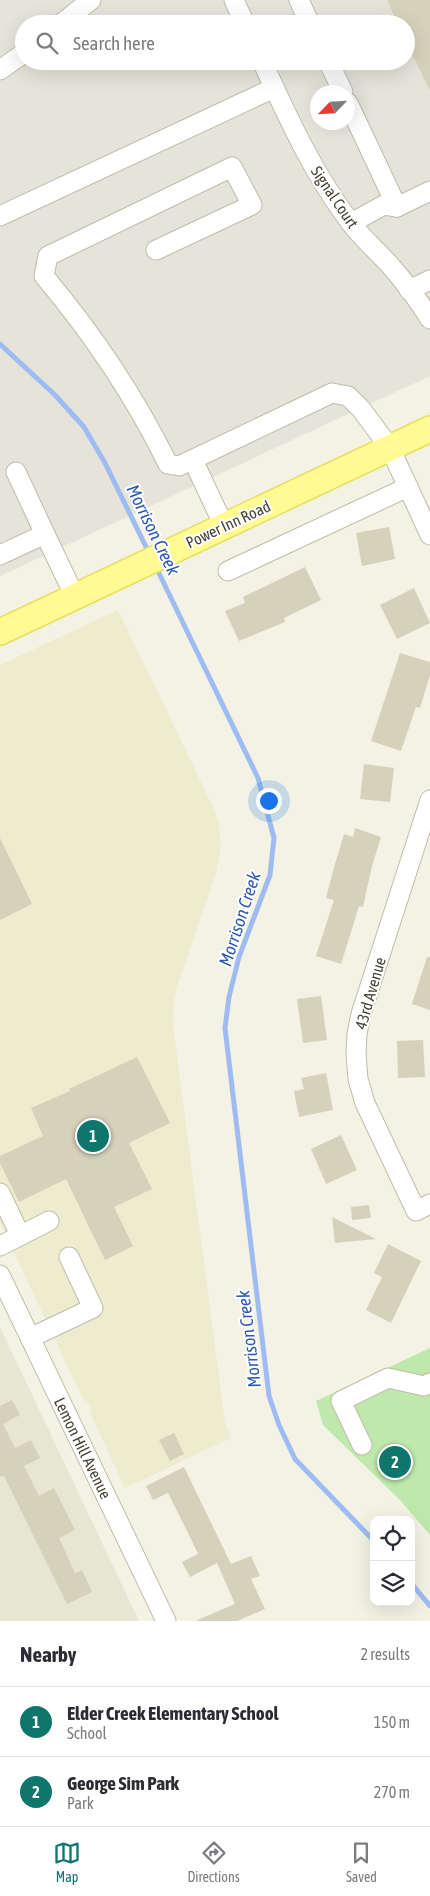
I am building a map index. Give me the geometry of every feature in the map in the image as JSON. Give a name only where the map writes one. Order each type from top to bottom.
[{"type":"main road","name":"Power Inn Road","points":[[0,632],[430,429]]},
{"type":"street","points":[[72,15],[91,0]]},
{"type":"street","points":[[234,0],[241,15]]},
{"type":"street","points":[[299,0],[306,15]]},
{"type":"street","points":[[0,70],[15,59]]},
{"type":"street","name":"Signal Court","points":[[266,70],[327,190],[351,223],[388,264],[430,319]]},
{"type":"street","points":[[332,70],[340,85]]},
{"type":"street","points":[[0,216],[274,88]]},
{"type":"street","points":[[355,118],[396,206]]},
{"type":"street","points":[[156,250],[252,205],[232,167],[48,256],[44,276],[78,317],[150,428],[168,464],[180,466],[332,393],[348,396],[361,409],[390,448],[430,536]]},
{"type":"street","points":[[351,223],[384,205],[396,206],[430,191]]},
{"type":"street","points":[[409,290],[430,280]]},
{"type":"street","points":[[193,460],[224,526]]},
{"type":"street","points":[[16,472],[75,597]]},
{"type":"street","points":[[228,571],[408,487]]},
{"type":"street","points":[[0,555],[45,534]]},
{"type":"street","name":"43rd Avenue","points":[[423,1207],[365,1103],[358,1079],[356,1054],[361,1014],[430,800]]},
{"type":"street","points":[[0,1193],[20,1235]]},
{"type":"street","points":[[0,1246],[49,1222]]},
{"type":"street","points":[[30,1338],[93,1308],[69,1257]]},
{"type":"street","name":"Lemon Hill Avenue","points":[[0,1275],[166,1621]]},
{"type":"street","points":[[362,1445],[340,1401],[388,1378],[424,1386],[430,1384]]},
{"type":"shaded area","points":[[0,0],[430,0],[430,376],[0,576]]},
{"type":"shaded area","points":[[118,610],[213,807],[219,824],[221,847],[216,873],[177,987],[173,1026],[225,1423],[231,1438],[125,1488],[91,1415],[91,1407],[84,1401],[0,1223],[0,665]]},
{"type":"shaded area","points":[[0,1327],[139,1621],[0,1621]]},
{"type":"green space","points":[[430,1348],[430,1535],[399,1499],[323,1425],[316,1401]]},
{"type":"building","points":[[387,0],[430,0],[430,91],[415,60],[415,15],[394,15]]},
{"type":"building","points":[[389,527],[395,559],[362,566],[356,533]]},
{"type":"building","points":[[305,567],[321,600],[284,618],[285,622],[239,641],[225,611],[245,603],[243,597]]},
{"type":"building","points":[[414,588],[430,623],[397,639],[380,605]]},
{"type":"building","points":[[400,653],[430,662],[430,675],[420,708],[416,707],[401,751],[371,741]]},
{"type":"building","points":[[364,764],[394,768],[390,802],[360,799]]},
{"type":"building","points":[[355,828],[381,837],[363,907],[359,906],[341,964],[316,956],[334,900],[326,898],[344,834],[353,837]]},
{"type":"building","points":[[0,838],[32,904],[0,920]]},
{"type":"building","points":[[427,957],[430,957],[430,1010],[412,1004]]},
{"type":"building","points":[[321,996],[327,1040],[303,1043],[297,999]]},
{"type":"building","points":[[423,1040],[425,1077],[398,1078],[397,1041]]},
{"type":"building","points":[[137,1057],[170,1123],[129,1143],[152,1189],[114,1207],[133,1246],[105,1260],[66,1179],[19,1202],[0,1163],[0,1156],[43,1136],[31,1108],[70,1091],[69,1089]]},
{"type":"building","points":[[326,1073],[333,1110],[299,1117],[294,1091],[304,1089],[301,1078]]},
{"type":"building","points":[[341,1135],[357,1170],[326,1184],[311,1149]]},
{"type":"building","points":[[369,1205],[371,1218],[352,1220],[351,1207]]},
{"type":"building","points":[[332,1217],[376,1239],[335,1243]]},
{"type":"building","points":[[388,1244],[421,1261],[391,1323],[366,1310],[382,1277],[374,1273]]},
{"type":"building","points":[[12,1400],[20,1415],[3,1424],[15,1448],[31,1440],[40,1458],[24,1466],[39,1496],[54,1488],[75,1530],[59,1538],[75,1573],[82,1570],[92,1592],[67,1604],[4,1476],[0,1477],[0,1406]]},
{"type":"building","points":[[174,1433],[184,1454],[170,1461],[159,1440]]},
{"type":"building","points":[[184,1467],[231,1564],[251,1556],[260,1576],[251,1579],[265,1609],[237,1621],[195,1621],[235,1604],[217,1563],[190,1577],[182,1562],[198,1554],[188,1533],[168,1493],[153,1500],[146,1486]]},
{"type":"waterway","name":"Morrison Creek","points":[[0,344],[55,395],[84,427],[105,463],[150,555]]},
{"type":"waterway","name":"Morrison Creek","points":[[156,567],[258,778],[274,838],[270,875],[239,957],[229,997],[225,1028],[269,1396],[279,1425],[295,1459],[370,1537]]},
{"type":"waterway","name":"Morrison Creek","points":[[415,1588],[430,1606]]},
{"type":"place","name":"Elder Creek Elementary School","points":[[93,1136]]},
{"type":"place","name":"George Sim Park","points":[[395,1462]]}]
